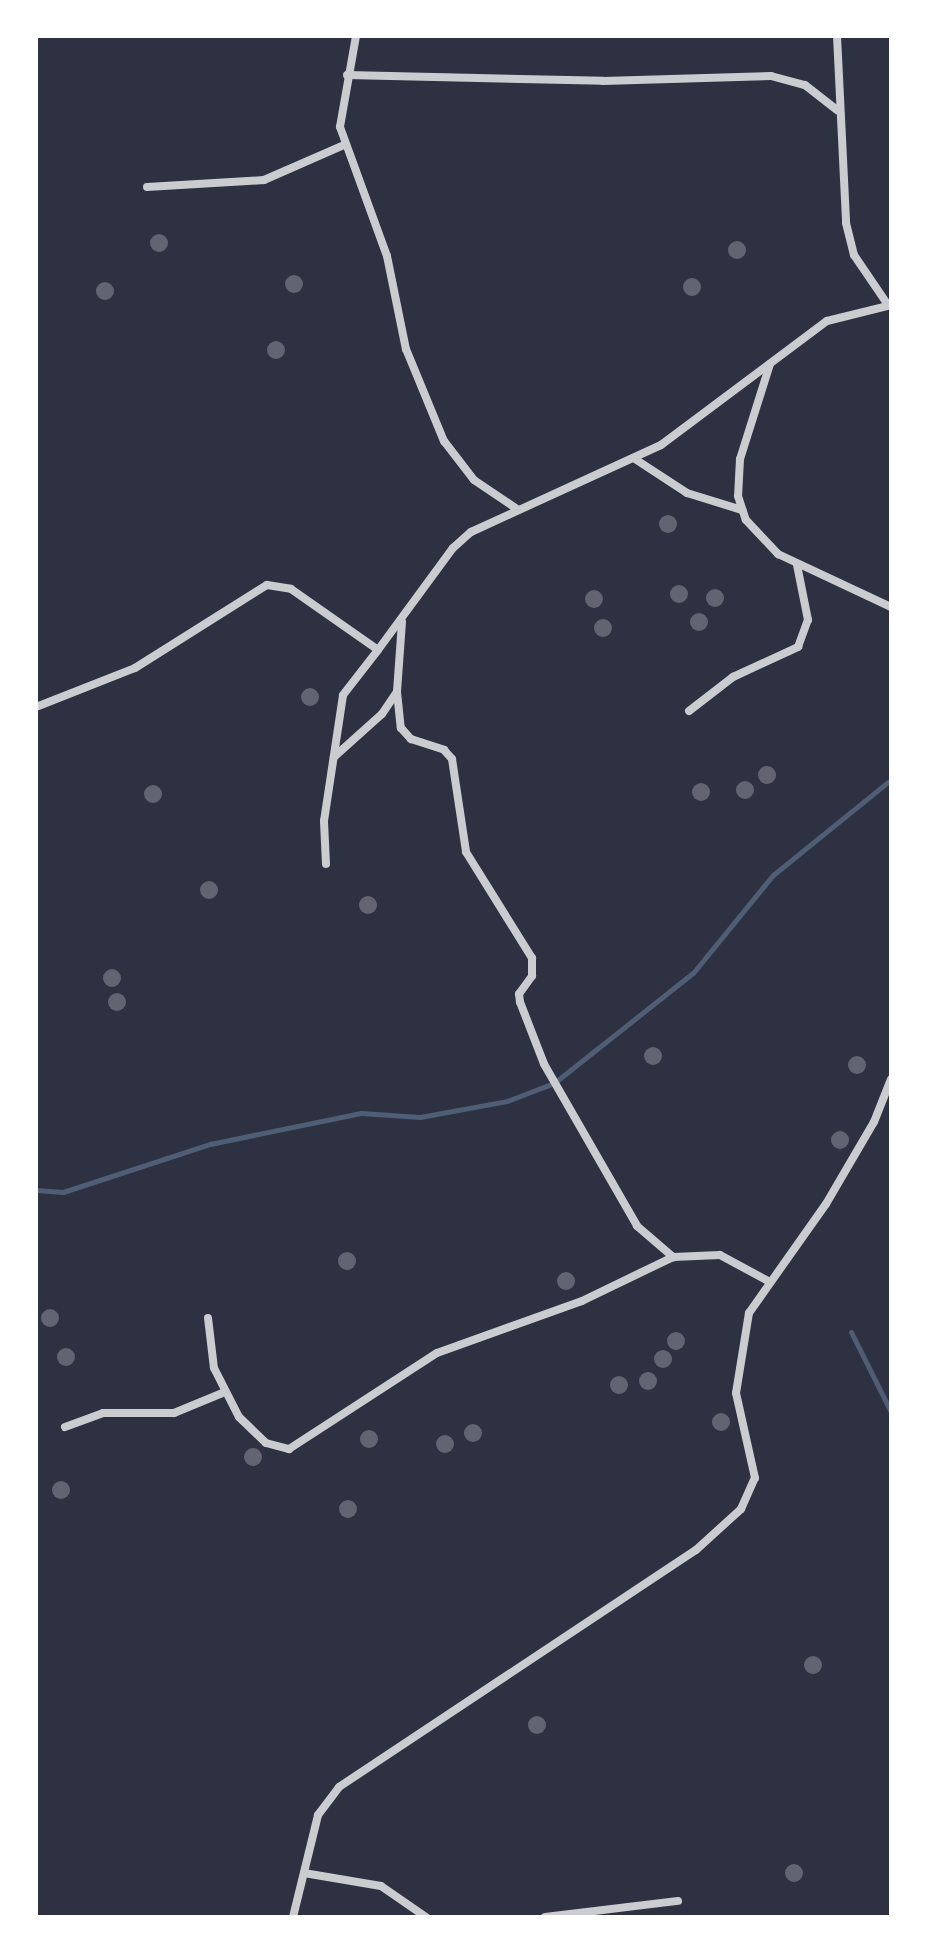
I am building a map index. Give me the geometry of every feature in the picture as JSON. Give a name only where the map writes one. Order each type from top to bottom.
[{"type":"street","points":[[356,36],[340,112],[344,145],[387,256],[406,349],[425,405],[464,469],[517,509]]},
{"type":"street","points":[[326,864],[324,821],[345,690],[402,621],[458,542],[517,509],[635,459],[703,417],[827,321],[890,305],[854,255],[846,223],[837,110],[837,36]]},
{"type":"street","points":[[347,75],[603,81],[771,76],[805,85],[837,110]]},
{"type":"street","points":[[147,187],[264,180],[344,145]]},
{"type":"street","points":[[770,363],[740,459],[742,510],[761,538],[797,565],[891,607]]},
{"type":"street","points":[[635,459],[687,493],[742,510]]},
{"type":"street","points":[[689,711],[733,677],[798,647],[808,620],[797,565]]},
{"type":"street","points":[[36,707],[135,668],[267,585],[291,589],[378,650]]},
{"type":"street","points":[[402,621],[397,692],[405,735],[452,759],[466,852],[532,958],[532,976],[519,994],[544,1064],[637,1226],[673,1257]]},
{"type":"street","points":[[333,758],[382,714],[397,692]]},
{"type":"street","points":[[293,1917],[318,1815],[339,1787],[696,1550],[741,1509],[755,1470],[738,1403],[736,1374],[749,1313],[809,1231],[855,1155],[891,1079]]},
{"type":"street","points":[[208,1318],[223,1388],[258,1438],[276,1447],[295,1448],[437,1353],[582,1301],[673,1257],[720,1255],[770,1282]]},
{"type":"street","points":[[65,1427],[103,1413],[174,1413],[223,1388]]},
{"type":"street","points":[[304,1873],[381,1886],[426,1917]]},
{"type":"street","points":[[545,1917],[678,1901]]},
{"type":"building","points":[[159,234],[168,243],[159,252],[150,243]]},
{"type":"building","points":[[737,241],[746,250],[737,259],[728,250]]},
{"type":"building","points":[[294,275],[303,284],[294,293],[285,284]]},
{"type":"building","points":[[692,278],[701,287],[692,296],[683,287]]},
{"type":"building","points":[[105,282],[114,291],[105,300],[96,291]]},
{"type":"building","points":[[276,341],[285,350],[276,359],[267,350]]},
{"type":"building","points":[[668,515],[677,524],[668,533],[659,524]]},
{"type":"building","points":[[679,585],[688,594],[679,603],[670,594]]},
{"type":"building","points":[[715,589],[724,598],[715,607],[706,598]]},
{"type":"building","points":[[594,590],[603,599],[594,608],[585,599]]},
{"type":"building","points":[[699,613],[708,622],[699,631],[690,622]]},
{"type":"building","points":[[603,619],[612,628],[603,637],[594,628]]},
{"type":"building","points":[[310,688],[319,697],[310,706],[301,697]]},
{"type":"building","points":[[767,766],[776,775],[767,784],[758,775]]},
{"type":"building","points":[[745,781],[754,790],[745,799],[736,790]]},
{"type":"building","points":[[701,783],[710,792],[701,801],[692,792]]},
{"type":"building","points":[[153,785],[162,794],[153,803],[144,794]]},
{"type":"building","points":[[209,881],[218,890],[209,899],[200,890]]},
{"type":"building","points":[[368,896],[377,905],[368,914],[359,905]]},
{"type":"building","points":[[112,969],[121,978],[112,987],[103,978]]},
{"type":"building","points":[[117,993],[126,1002],[117,1011],[108,1002]]},
{"type":"building","points":[[653,1047],[662,1056],[653,1065],[644,1056]]},
{"type":"building","points":[[857,1056],[866,1065],[857,1074],[848,1065]]},
{"type":"building","points":[[840,1131],[849,1140],[840,1149],[831,1140]]},
{"type":"building","points":[[347,1252],[356,1261],[347,1270],[338,1261]]},
{"type":"building","points":[[566,1272],[575,1281],[566,1290],[557,1281]]},
{"type":"building","points":[[50,1309],[59,1318],[50,1327],[41,1318]]},
{"type":"building","points":[[676,1332],[685,1341],[676,1350],[667,1341]]},
{"type":"building","points":[[66,1348],[75,1357],[66,1366],[57,1357]]},
{"type":"building","points":[[663,1350],[672,1359],[663,1368],[654,1359]]},
{"type":"building","points":[[648,1372],[657,1381],[648,1390],[639,1381]]},
{"type":"building","points":[[619,1376],[628,1385],[619,1394],[610,1385]]},
{"type":"building","points":[[721,1413],[730,1422],[721,1431],[712,1422]]},
{"type":"building","points":[[473,1424],[482,1433],[473,1442],[464,1433]]},
{"type":"building","points":[[369,1430],[378,1439],[369,1448],[360,1439]]},
{"type":"building","points":[[445,1435],[454,1444],[445,1453],[436,1444]]},
{"type":"building","points":[[253,1448],[262,1457],[253,1466],[244,1457]]},
{"type":"building","points":[[61,1481],[70,1490],[61,1499],[52,1490]]},
{"type":"building","points":[[348,1500],[357,1509],[348,1518],[339,1509]]},
{"type":"building","points":[[813,1656],[822,1665],[813,1674],[804,1665]]},
{"type":"building","points":[[537,1716],[546,1725],[537,1734],[528,1725]]},
{"type":"building","points":[[794,1864],[803,1873],[794,1882],[785,1873]]},
{"type":"waterway","points":[[36,1190],[63,1192],[210,1144],[361,1113],[420,1117],[507,1101],[554,1083],[693,973],[773,875],[888,782]]},
{"type":"waterway","points":[[851,1332],[891,1412]]}]
